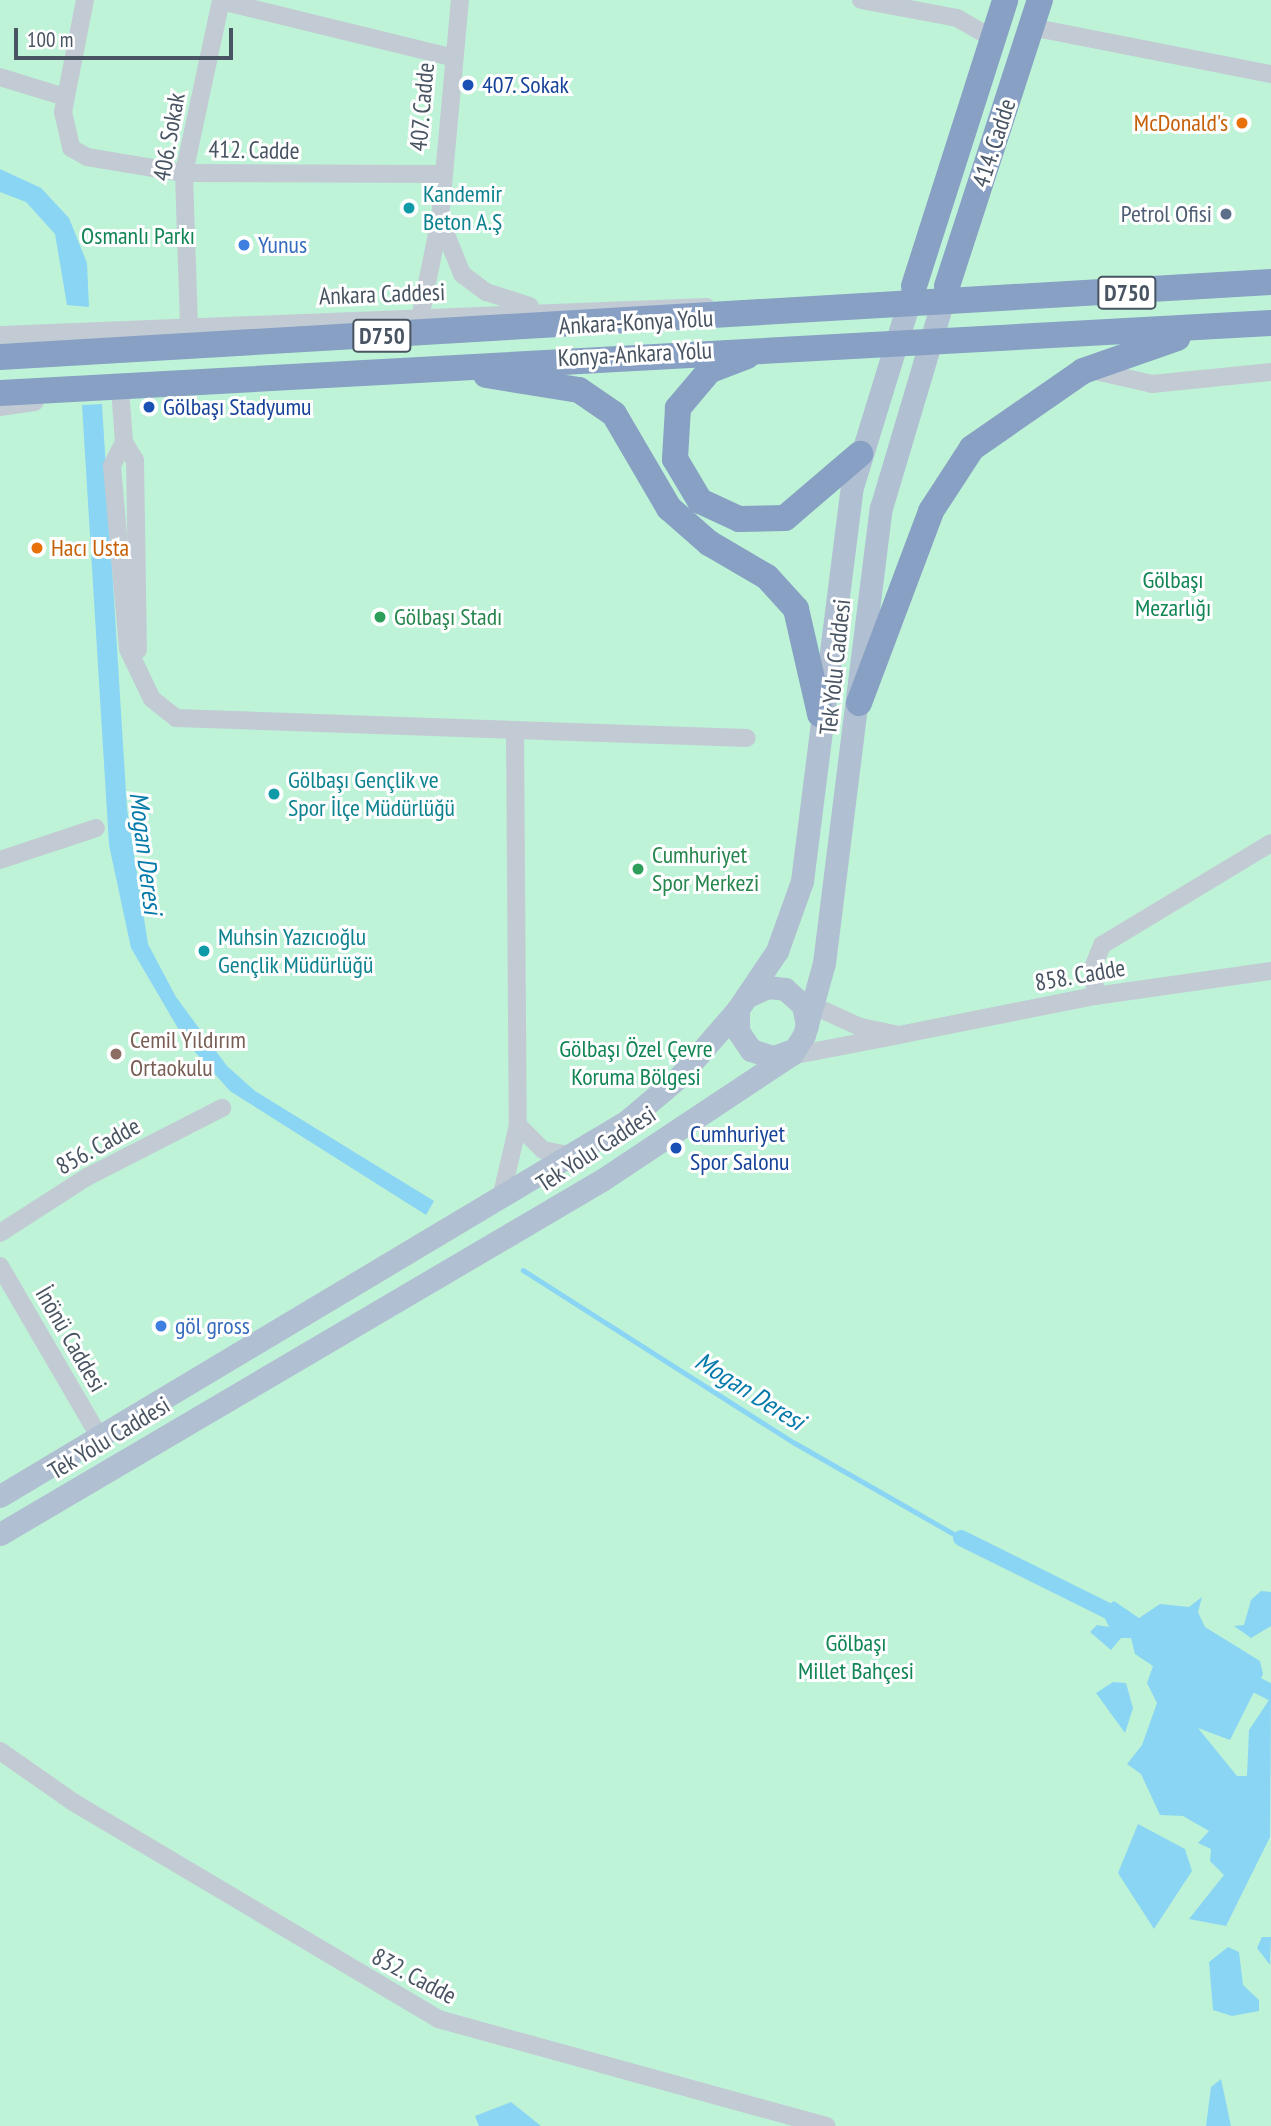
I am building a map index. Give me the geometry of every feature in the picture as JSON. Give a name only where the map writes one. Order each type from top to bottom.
[{"type":"highway","name":"414. Cadde","points":[[914,286],[1005,0]]},
{"type":"highway","name":"414. Cadde","points":[[947,286],[1040,0]]},
{"type":"highway","name":"Ankara-Konya Yolu","points":[[0,357],[869,309],[1271,282]]},
{"type":"highway","name":"Konya-Ankara Yolu","points":[[0,393],[796,345],[1271,323]]},
{"type":"highway","points":[[859,703],[916,546],[956,466],[1018,411],[1088,369],[1217,326]]},
{"type":"highway","name":"D750","points":[[796,345],[728,360],[686,393],[673,442],[688,485],[713,510],[770,522],[798,512],[860,454]]},
{"type":"highway","name":"D750","points":[[401,368],[556,383],[598,400],[628,435],[654,487],[680,519],[783,590],[804,626],[820,714]]},
{"type":"main road","name":"Tek Yolu Caddesi","points":[[0,1496],[100,1438],[352,1280],[433,1241],[658,1097],[742,1003],[777,951],[798,898],[820,714],[860,454],[914,286]]},
{"type":"main road","name":"Tek Yolu Caddesi","points":[[0,1534],[602,1180],[795,1039],[859,703],[881,508],[947,286]]},
{"type":"main road","points":[[767,987],[790,992],[803,1005],[795,1039],[743,1042],[742,1003],[767,987]]},
{"type":"street","points":[[0,77],[65,97],[85,0]]},
{"type":"street","points":[[221,0],[451,57]]},
{"type":"street","name":"406. Sokak","points":[[189,325],[184,173],[221,0]]},
{"type":"street","name":"407. Cadde","points":[[440,219],[451,57],[460,0]]},
{"type":"street","points":[[862,0],[957,19],[992,38]]},
{"type":"street","points":[[1031,27],[1271,74]]},
{"type":"street","name":"412. Cadde","points":[[65,97],[64,135],[71,148],[107,165],[184,173],[441,174]]},
{"type":"street","points":[[440,219],[455,263],[475,285],[549,310]]},
{"type":"street","points":[[420,318],[440,219]]},
{"type":"street","name":"Ankara Caddesi","points":[[0,335],[189,325],[420,318],[680,303],[765,315]]},
{"type":"street","points":[[1088,369],[1152,384],[1271,372]]},
{"type":"street","points":[[120,387],[124,442],[135,460],[136,669],[163,710],[190,721],[747,738]]},
{"type":"street","points":[[0,407],[71,390]]},
{"type":"street","points":[[500,1198],[517,1125],[515,731]]},
{"type":"street","points":[[0,860],[96,828]]},
{"type":"street","points":[[1095,996],[1094,965],[1102,945],[1271,843]]},
{"type":"street","name":"858. Cadde","points":[[795,1039],[899,1035],[1095,996],[1271,971]]},
{"type":"street","name":"858. Cadde","points":[[795,1039],[899,1035]]},
{"type":"street","name":"856. Cadde","points":[[0,1233],[87,1177],[222,1108]]},
{"type":"street","points":[[517,1125],[543,1150],[568,1154]]},
{"type":"street","name":"İnönü Caddesi","points":[[0,1266],[100,1438]]},
{"type":"street","name":"832. Cadde","points":[[0,1751],[21,1769]]},
{"type":"street","name":"832. Cadde","points":[[0,1760],[21,1769],[438,2019],[827,2126]]},
{"type":"green space","name":"Gölbaşı Özel Çevre Koruma Bölgesi","points":[[0,0],[1271,0],[1271,2126],[0,2126]]},
{"type":"water","points":[[0,169],[41,188],[69,218],[87,263],[89,307],[67,305],[55,234],[26,202],[0,192]]},
{"type":"water","points":[[102,404],[127,809],[148,944],[176,997],[227,1066],[255,1091],[434,1201],[426,1215],[230,1091],[186,1042],[131,948],[109,845],[82,405]]},
{"type":"water","points":[[1261,1591],[1271,1592],[1271,1626],[1251,1638],[1234,1626],[1244,1625],[1251,1600]]},
{"type":"water","points":[[1202,1597],[1198,1612],[1205,1627],[1260,1661],[1263,1674],[1230,1740],[1198,1728],[1237,1776],[1247,1776],[1249,1730],[1271,1697],[1270,1837],[1226,1926],[1189,1919],[1224,1875],[1210,1861],[1211,1849],[1198,1843],[1209,1831],[1183,1816],[1160,1815],[1141,1774],[1127,1764],[1142,1745],[1157,1703],[1147,1683],[1153,1666],[1135,1654],[1131,1638],[1121,1638],[1111,1650],[1090,1632],[1097,1625],[1109,1627],[1101,1610],[1114,1601],[1139,1618],[1160,1604],[1189,1607]]},
{"type":"water","points":[[1113,1682],[1126,1683],[1133,1708],[1125,1733],[1096,1693]]},
{"type":"water","points":[[1138,1824],[1185,1849],[1192,1871],[1154,1929],[1118,1873]]},
{"type":"water","points":[[1262,1937],[1271,1937],[1270,1965],[1257,1948]]},
{"type":"water","points":[[1228,1947],[1239,1952],[1243,1985],[1259,2000],[1259,2011],[1232,2016],[1213,2010],[1209,1962]]},
{"type":"water","points":[[1221,2079],[1231,2126],[1206,2126],[1211,2087]]},
{"type":"water","points":[[511,2102],[541,2126],[479,2126],[475,2116]]},
{"type":"waterway","name":"Mogan Deresi","points":[[523,1270],[795,1443],[961,1538]]},
{"type":"waterway","points":[[961,1538],[1122,1618]]},
{"type":"waterway","points":[[1239,1676],[1271,1692]]},
{"type":"place","name":"407. Sokak","points":[[468,85]]},
{"type":"place","name":"McDonald's","points":[[1242,123]]},
{"type":"place","name":"Kandemir Beton A.Ş","points":[[409,208]]},
{"type":"place","name":"Petrol Ofisi","points":[[1226,214]]},
{"type":"place","name":"Yunus","points":[[244,245]]},
{"type":"place","name":"Gölbaşı Stadyumu","points":[[149,407]]},
{"type":"place","name":"Hacı Usta","points":[[37,548]]},
{"type":"place","name":"Gölbaşı Stadı","points":[[380,617]]},
{"type":"place","name":"Gölbaşı Gençlik ve Spor İlçe Müdürlüğü","points":[[274,794]]},
{"type":"place","name":"Cumhuriyet Spor Merkezi","points":[[638,869]]},
{"type":"place","name":"Muhsin Yazıcıoğlu Gençlik Müdürlüğü","points":[[204,951]]},
{"type":"place","name":"Cemil Yıldırım Ortaokulu","points":[[116,1054]]},
{"type":"place","name":"Cumhuriyet Spor Salonu","points":[[676,1148]]},
{"type":"place","name":"göl gross","points":[[161,1326]]},
{"type":"park label","name":"Osmanlı Parkı","points":[[138,236]]},
{"type":"park label","name":"Gölbaşı Mezarlığı","points":[[1173,594]]},
{"type":"park label","name":"Gölbaşı Millet Bahçesi","points":[[856,1657]]}]
